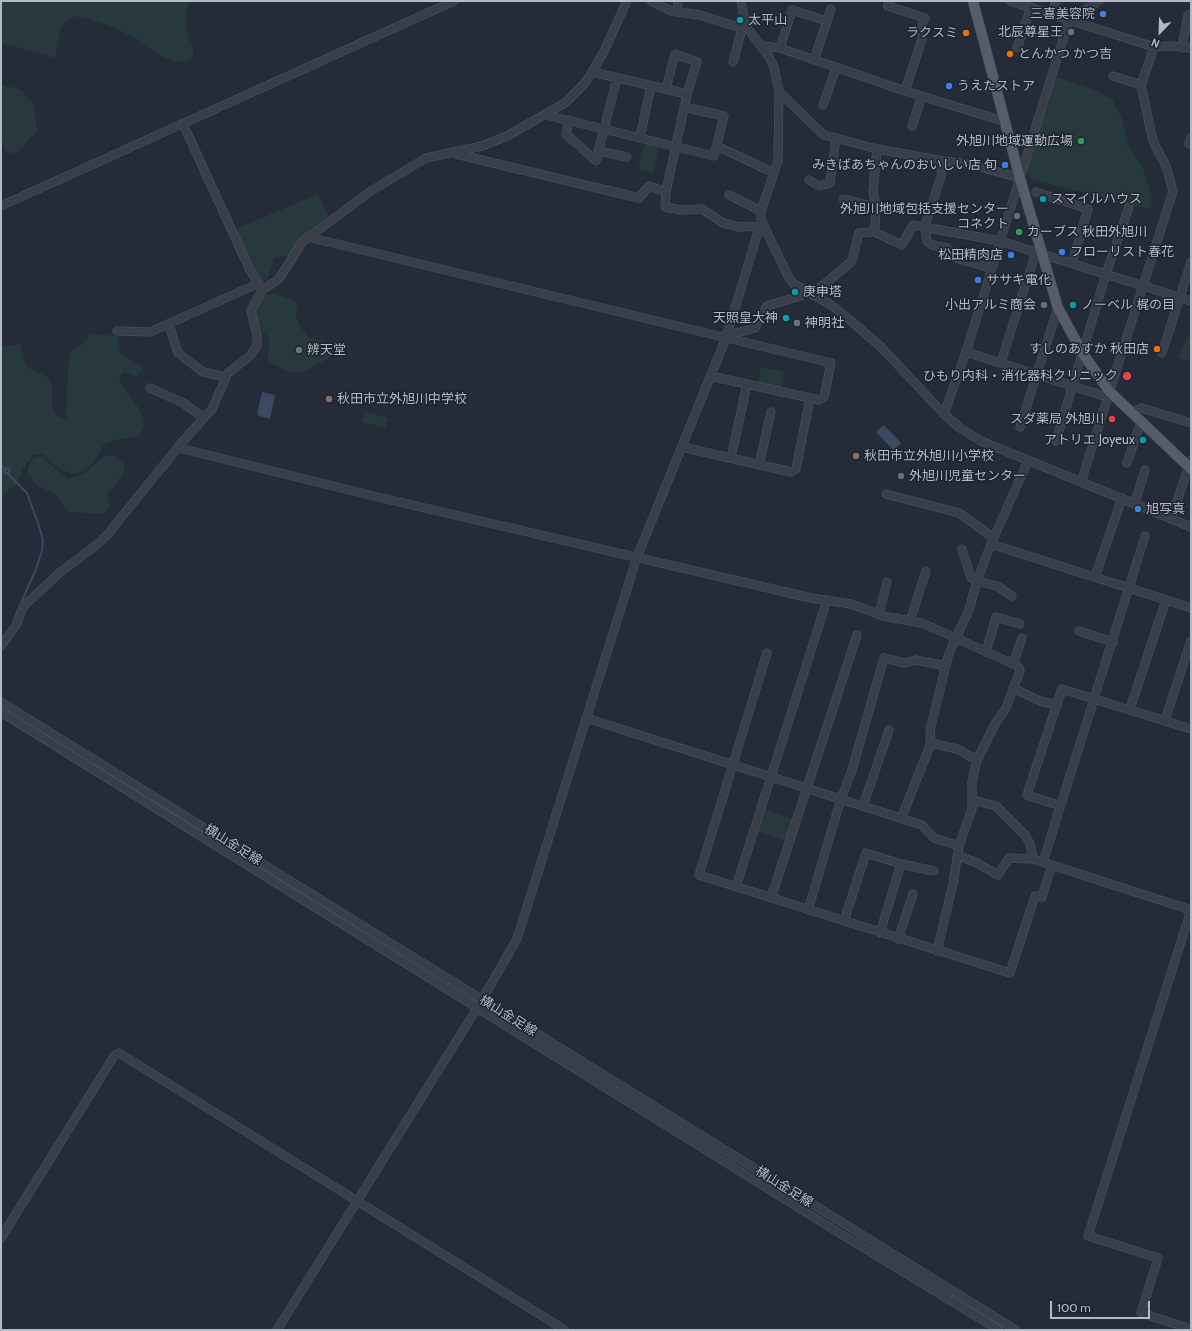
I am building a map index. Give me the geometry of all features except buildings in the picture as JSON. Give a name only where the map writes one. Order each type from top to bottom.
[{"type":"main road","points":[[973,1],[1040,253],[1058,308],[1082,354],[1109,394],[1190,465]]},
{"type":"street","points":[[1,206],[454,1]]},
{"type":"street","points":[[117,331],[150,332],[279,280],[302,242],[371,191],[426,158],[482,146],[507,136],[546,115],[565,102],[585,83],[604,51],[627,1]]},
{"type":"street","points":[[651,1],[671,11],[700,15],[734,26],[744,25]]},
{"type":"street","points":[[676,12],[678,1]]},
{"type":"street","points":[[733,62],[744,25],[742,1]]},
{"type":"street","points":[[889,1],[888,6],[925,18],[905,91]]},
{"type":"street","points":[[1051,14],[1056,1]]},
{"type":"street","points":[[944,414],[966,352],[1019,175],[1069,20],[1099,1]]},
{"type":"street","points":[[1015,2],[1154,48],[1182,46],[1191,48]]},
{"type":"street","points":[[1018,48],[1031,8]]},
{"type":"street","points":[[814,60],[831,9]]},
{"type":"street","points":[[780,48],[792,10],[827,21]]},
{"type":"street","points":[[1182,46],[1188,15]]},
{"type":"street","points":[[744,25],[762,46],[774,67],[779,92],[780,149],[778,161],[761,211],[763,226],[789,278],[802,290],[813,294],[831,305],[881,347],[944,414],[960,428],[981,441],[1191,527]]},
{"type":"street","points":[[762,46],[780,48],[905,91],[1006,122]]},
{"type":"street","points":[[1081,482],[1173,190],[1166,166],[1153,141],[1141,85],[1154,48]]},
{"type":"street","points":[[666,89],[675,54],[697,62],[684,107],[666,192],[665,207],[682,210],[702,208],[723,223],[740,227],[763,226]]},
{"type":"street","points":[[823,104],[836,68]]},
{"type":"street","points":[[592,72],[687,94]]},
{"type":"street","points":[[1113,76],[1141,85]]},
{"type":"street","points":[[569,120],[566,134],[596,161],[617,78]]},
{"type":"street","points":[[640,137],[652,86]]},
{"type":"street","points":[[779,92],[824,134],[877,149],[968,164],[1012,176],[1019,175]]},
{"type":"street","points":[[912,126],[922,96]]},
{"type":"street","points":[[546,115],[676,145],[714,156],[724,116],[684,107]]},
{"type":"street","points":[[1,646],[16,625],[23,607],[58,574],[94,547],[106,535],[212,409],[228,374],[251,355],[256,346],[257,335],[251,311],[260,287],[183,124]]},
{"type":"street","points":[[809,180],[819,186],[830,184],[836,138]]},
{"type":"street","points":[[716,146],[774,173]]},
{"type":"street","points":[[872,231],[875,227],[876,207],[872,191],[877,149]]},
{"type":"street","points":[[599,151],[627,157]]},
{"type":"street","points":[[454,153],[638,198],[649,186],[666,192]]},
{"type":"street","points":[[943,161],[941,176],[925,226],[928,241],[932,245],[947,248],[955,258],[992,268]]},
{"type":"street","points":[[1036,192],[1088,209],[1072,263]]},
{"type":"street","points":[[728,195],[761,211]]},
{"type":"street","points":[[842,199],[876,207]]},
{"type":"street","points":[[1056,441],[1106,274],[1129,207]]},
{"type":"street","points":[[813,294],[852,261],[859,233],[872,231],[902,245],[913,225],[1000,241],[1191,301]]},
{"type":"street","points":[[277,1330],[482,1000],[517,939],[638,557],[727,336],[758,235],[763,226]]},
{"type":"street","points":[[308,237],[727,336],[831,363],[824,397],[819,400],[710,376]]},
{"type":"street","points":[[1001,362],[1040,253]]},
{"type":"street","points":[[1162,353],[1191,262]]},
{"type":"street","points":[[727,336],[755,328],[767,306],[800,296],[802,290]]},
{"type":"street","points":[[1020,427],[1058,308]]},
{"type":"street","points":[[169,324],[178,353],[203,372],[226,377]]},
{"type":"street","points":[[966,352],[1073,385],[1109,394]]},
{"type":"street","points":[[731,458],[748,384]]},
{"type":"street","points":[[150,388],[183,403],[204,418]]},
{"type":"street","points":[[682,447],[791,472],[796,469],[810,398]]},
{"type":"street","points":[[1131,413],[1141,408],[1191,423]]},
{"type":"street","points":[[759,465],[771,412]]},
{"type":"street","points":[[1127,463],[1141,422]]},
{"type":"street","points":[[179,448],[382,498],[827,600],[851,604],[879,614],[922,623],[1018,666],[1020,671],[1006,708],[995,724],[977,760],[972,782],[973,800],[969,818],[959,846],[937,951]]},
{"type":"street","points":[[901,818],[931,743],[931,726],[946,666],[956,637],[969,610],[977,581],[993,541],[1028,461]]},
{"type":"street","points":[[1171,519],[1190,465]]},
{"type":"street","points":[[1135,504],[1145,470]]},
{"type":"street","points":[[886,494],[959,513],[993,541],[1095,577],[1191,608]]},
{"type":"street","points":[[1095,577],[1122,498]]},
{"type":"street","points":[[1043,862],[1145,536]]},
{"type":"street","points":[[962,549],[971,578],[997,586],[1012,596]]},
{"type":"street","points":[[910,620],[926,571]]},
{"type":"street","points":[[879,614],[887,582]]},
{"type":"street","points":[[736,886],[827,600]]},
{"type":"street","points":[[1130,709],[1166,600]]},
{"type":"street","points":[[986,652],[996,617],[1020,624]]},
{"type":"street","points":[[1079,630],[1113,642]]},
{"type":"street","points":[[771,898],[857,635]]},
{"type":"street","points":[[1013,664],[1022,638]]},
{"type":"street","points":[[1165,720],[1191,641]]},
{"type":"street","points":[[767,653],[699,875],[898,939],[1010,973],[1035,896],[1042,897],[1052,865]]},
{"type":"street","points":[[808,910],[841,799],[852,770],[884,658],[905,663],[916,660],[946,666]]},
{"type":"street","points":[[1013,688],[1040,701],[1057,705]]},
{"type":"street","points":[[1060,806],[1027,795],[1062,689],[1191,729]]},
{"type":"street","name":"横山金足線","points":[[1,702],[1016,1330]]},
{"type":"street","name":"横山金足線","points":[[1,712],[476,1008],[999,1330]]},
{"type":"street","points":[[586,718],[922,825],[934,838],[959,846]]},
{"type":"street","points":[[863,806],[889,730]]},
{"type":"street","points":[[931,743],[957,748],[977,760]]},
{"type":"street","points":[[973,800],[996,806],[1025,835],[1030,844],[1032,859]]},
{"type":"street","points":[[844,921],[866,853],[901,864],[934,871]]},
{"type":"street","points":[[958,856],[975,862],[998,875],[1009,858],[1032,859],[1191,910],[1088,1236],[1158,1258],[1141,1313],[1191,1329]]},
{"type":"street","points":[[880,933],[901,864]]},
{"type":"street","points":[[898,939],[913,894]]},
{"type":"street","points":[[1,1238],[110,1063],[119,1053],[566,1330]]},
{"type":"shaded area","points":[[1,1],[191,1],[188,6],[186,20],[188,38],[193,45],[193,55],[189,60],[176,62],[157,54],[135,38],[108,25],[77,16],[66,20],[61,29],[55,58],[1,43]]},
{"type":"shaded area","name":"外旭川地域運動広場","points":[[1056,77],[1093,89],[1112,99],[1123,121],[1127,145],[1142,165],[1152,197],[1151,208],[1133,206],[1031,179],[1026,171]]},
{"type":"shaded area","points":[[1,84],[21,90],[34,104],[37,131],[16,154],[6,151],[1,140]]},
{"type":"shaded area","points":[[645,141],[659,145],[654,172],[638,170]]},
{"type":"shaded area","points":[[318,194],[328,216],[327,219],[301,240],[287,256],[277,257],[274,259],[267,281],[263,282],[259,280],[236,229]]},
{"type":"shaded area","points":[[265,294],[278,295],[297,302],[296,319],[302,329],[308,337],[333,346],[334,355],[304,372],[287,372],[268,361],[269,338],[258,327],[255,311]]},
{"type":"shaded area","points":[[91,334],[118,336],[118,349],[124,356],[141,365],[144,370],[136,376],[124,372],[119,377],[122,386],[138,407],[144,425],[140,437],[114,440],[104,444],[93,462],[84,471],[71,474],[55,466],[43,454],[34,455],[22,470],[16,485],[1,495],[1,346],[20,344],[26,366],[47,377],[52,386],[52,407],[60,419],[66,419],[69,353],[81,345]]},
{"type":"shaded area","points":[[1187,336],[1191,337],[1191,362],[1179,358]]},
{"type":"shaded area","points":[[761,367],[784,371],[781,388],[758,382]]},
{"type":"shaded area","points":[[365,412],[388,418],[386,428],[362,422]]},
{"type":"shaded area","points":[[115,455],[124,464],[124,473],[107,495],[110,507],[105,513],[69,512],[64,508],[58,497],[38,486],[28,474],[28,466],[34,458],[38,457],[43,457],[67,479],[83,474],[104,456]]},
{"type":"shaded area","points":[[763,808],[793,819],[786,841],[757,831]]},
{"type":"water","points":[[262,392],[275,395],[270,419],[257,415]]},
{"type":"water","points":[[884,425],[901,443],[894,451],[876,432]]},
{"type":"waterway","points":[[1,465],[5,469]]},
{"type":"waterway","points":[[7,468],[10,471],[7,474],[4,471],[7,468]]},
{"type":"waterway","points":[[8,474],[27,493],[43,540],[42,551],[36,569],[22,601]]},
{"type":"place","name":"三喜美容院","points":[[1103,14]]},
{"type":"place","name":"太平山","points":[[740,20]]},
{"type":"place","name":"北辰尊星王","points":[[1071,32]]},
{"type":"place","name":"ラクスミ","points":[[966,33]]},
{"type":"place","name":"とんかつ かつ吉","points":[[1010,54]]},
{"type":"place","name":"うえたストア","points":[[949,86]]},
{"type":"place","name":"外旭川地域運動広場","points":[[1081,141]]},
{"type":"place","name":"みきばあちゃんのおいしい店 旬","points":[[1005,165]]},
{"type":"place","name":"スマイルハウス","points":[[1043,199]]},
{"type":"place","name":"外旭川地域包括支援センター コネクト","points":[[1017,216]]},
{"type":"place","name":"カーブス 秋田外旭川","points":[[1019,232]]},
{"type":"place","name":"フローリスト春花","points":[[1062,252]]},
{"type":"place","name":"松田精肉店","points":[[1011,255]]},
{"type":"place","name":"ササキ電化","points":[[978,280]]},
{"type":"place","name":"庚申塔","points":[[795,292]]},
{"type":"place","name":"小出アルミ商会","points":[[1044,305]]},
{"type":"place","name":"ノーベル 梶の目","points":[[1073,305]]},
{"type":"place","name":"天照皇大神","points":[[786,318]]},
{"type":"place","name":"神明社","points":[[797,323]]},
{"type":"place","name":"すしのあすか 秋田店","points":[[1157,349]]},
{"type":"place","name":"辨天堂","points":[[299,350]]},
{"type":"place","name":"ひもり内科・消化器科クリニック","points":[[1127,376]]},
{"type":"place","name":"秋田市立外旭川中学校","points":[[329,399]]},
{"type":"place","name":"スダ薬局 外旭川","points":[[1112,419]]},
{"type":"place","name":"アトリエ Joyeux","points":[[1143,440]]},
{"type":"place","name":"秋田市立外旭川小学校","points":[[856,456]]},
{"type":"place","name":"外旭川児童センター","points":[[901,476]]},
{"type":"place","name":"旭写真","points":[[1138,509]]}]
